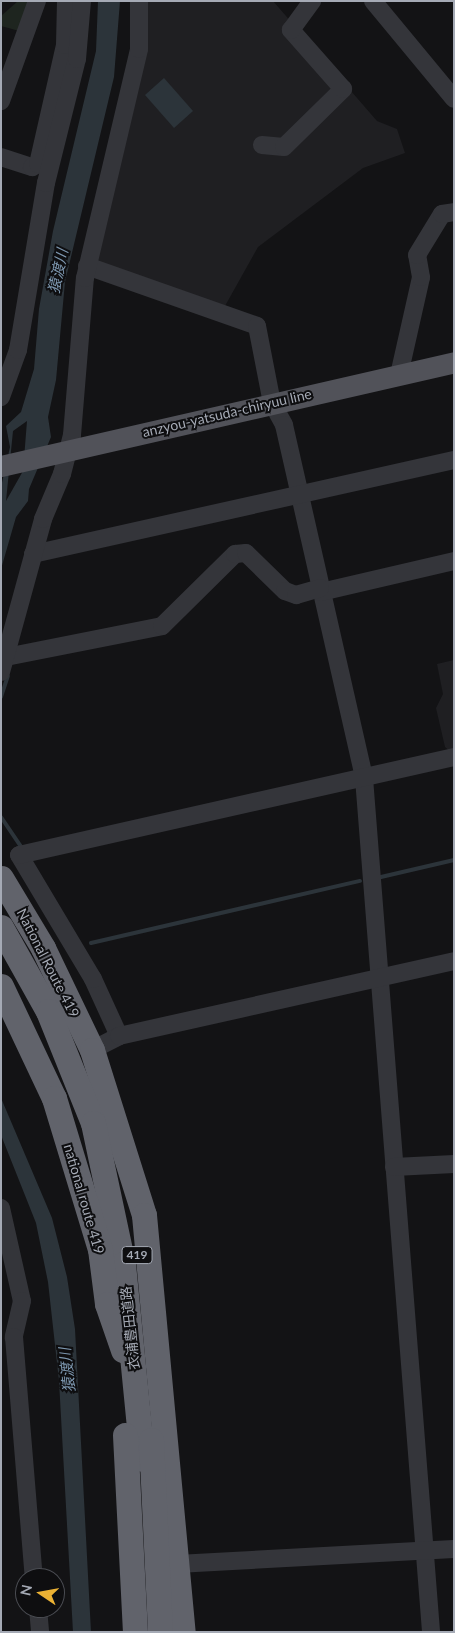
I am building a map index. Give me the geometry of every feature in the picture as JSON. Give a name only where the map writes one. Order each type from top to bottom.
[{"type":"highway","name":"National Route 419","points":[[1,878],[43,948],[92,1050]]},
{"type":"highway","name":"衣浦豊田道路","points":[[1,907],[66,1019],[110,1129],[135,1240],[150,1399],[160,1632]]},
{"type":"highway","name":"衣浦豊田道路","points":[[1,927],[48,1011],[73,1069],[93,1123],[112,1198],[140,1417],[151,1632]]},
{"type":"highway","name":"衣浦豊田道路","points":[[1,950],[54,1059],[103,1220],[118,1301],[123,1348]]},
{"type":"highway","name":"national route 419","points":[[1,986],[54,1098],[97,1240],[107,1304],[123,1348],[135,1632]]},
{"type":"highway","name":"419","points":[[92,1050],[144,1215],[183,1632]]},
{"type":"highway","name":"衣浦豊田道路","points":[[150,1399],[163,1479],[174,1632]]},
{"type":"main road","name":"anzyou-yatsuda-chiryuu line","points":[[1,466],[272,402],[454,362]]},
{"type":"street","points":[[1,101],[37,1]]},
{"type":"street","points":[[1,157],[32,167],[38,164],[65,44],[66,1]]},
{"type":"street","points":[[1,397],[18,350],[46,183],[77,58],[82,1]]},
{"type":"street","points":[[139,1],[139,49],[87,266],[68,449],[33,554],[4,665],[162,626],[235,554],[246,554],[285,591],[296,595],[454,561]]},
{"type":"street","points":[[262,145],[284,147],[343,89],[291,30],[293,24],[312,1]]},
{"type":"street","points":[[373,1],[454,99]]},
{"type":"street","points":[[399,375],[421,277],[416,255],[442,214],[454,212]]},
{"type":"street","points":[[87,266],[257,326],[272,402],[284,425],[364,778],[431,1632]]},
{"type":"street","points":[[33,554],[300,496],[454,460]]},
{"type":"street","points":[[119,1036],[93,979],[19,855],[454,757]]},
{"type":"street","points":[[92,1050],[119,1036],[454,962]]},
{"type":"street","points":[[394,1168],[454,1164]]},
{"type":"street","points":[[1,1208],[22,1301],[14,1337],[33,1568]]},
{"type":"street","points":[[177,1564],[454,1549]]},
{"type":"street","points":[[39,1618],[40,1632]]},
{"type":"shaded area","points":[[18,1],[33,1],[23,32],[1,26],[1,16]]},
{"type":"shaded area","points":[[143,1],[273,1],[377,121],[397,129],[405,153],[363,168],[258,247],[225,306],[94,260]]},
{"type":"shaded area","points":[[454,660],[454,752],[451,752],[445,747],[436,708],[443,694],[437,664]]},
{"type":"water","name":"猿渡川","points":[[98,1],[120,1],[114,77],[65,282],[56,380],[48,417],[51,437],[29,489],[28,501],[16,517],[1,569],[1,487],[10,447],[6,426],[21,412],[34,369],[39,309],[53,231],[96,51]],"holes":[[[27,421],[23,471],[6,501],[13,431]]]},
{"type":"water","points":[[164,78],[193,111],[174,128],[145,95]]},
{"type":"water","name":"猿渡川","points":[[1,1098],[52,1218],[67,1277],[75,1329],[91,1632],[73,1632],[59,1381],[48,1282],[36,1223],[1,1135]]},
{"type":"waterway","points":[[1,697],[8,676]]},
{"type":"waterway","points":[[1,817],[21,847]]},
{"type":"waterway","points":[[381,877],[454,860]]},
{"type":"waterway","points":[[91,943],[360,881]]}]
